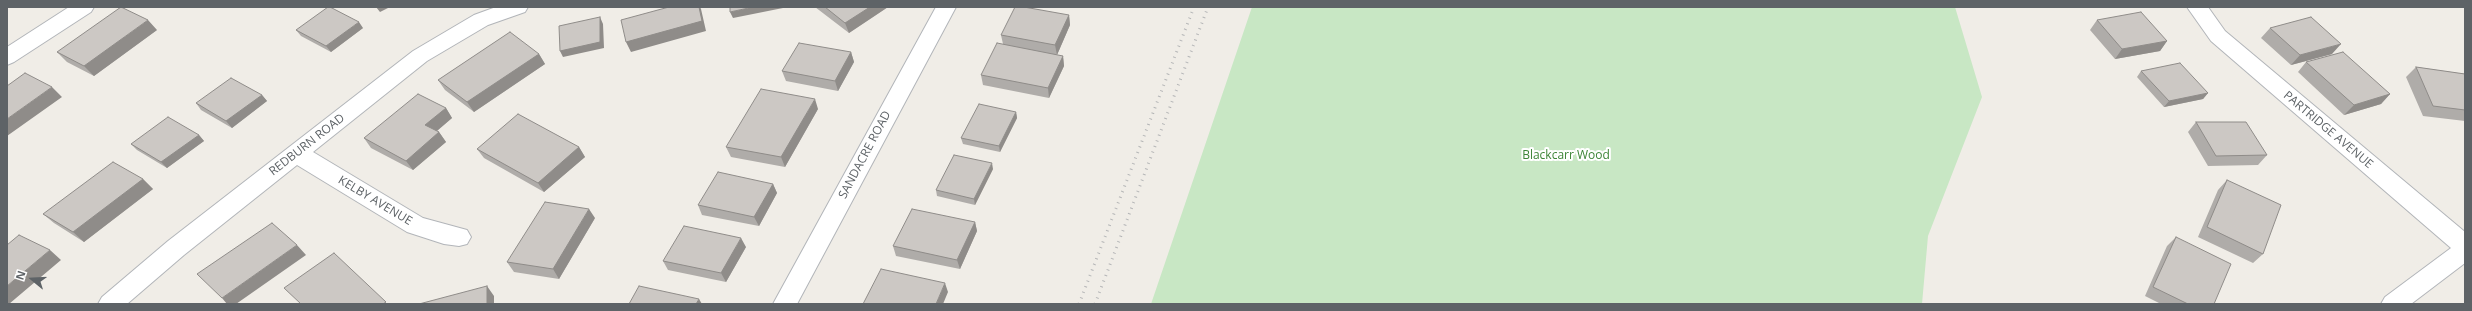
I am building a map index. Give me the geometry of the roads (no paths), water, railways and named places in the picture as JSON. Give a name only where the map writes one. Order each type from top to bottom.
[{"type":"street","points":[[7,57],[84,7]]},
{"type":"street","name":"REDBURN ROAD","points":[[110,304],[176,248],[420,56],[481,20],[518,7]]},
{"type":"street","name":"SANDACRE ROAD","points":[[785,304],[946,7]]},
{"type":"street","name":"PARTRIDGE AVENUE","points":[[2197,7],[2218,36],[2465,246]]},
{"type":"street","name":"KELBY AVENUE","points":[[296,153],[414,225],[444,235],[459,237]]},
{"type":"street","points":[[2392,304],[2465,250]]},
{"type":"railway","points":[[1079,304],[1194,7]]},
{"type":"railway","points":[[1095,304],[1208,7]]},
{"type":"park label","name":"Blackcarr Wood","points":[[1566,156]]}]
